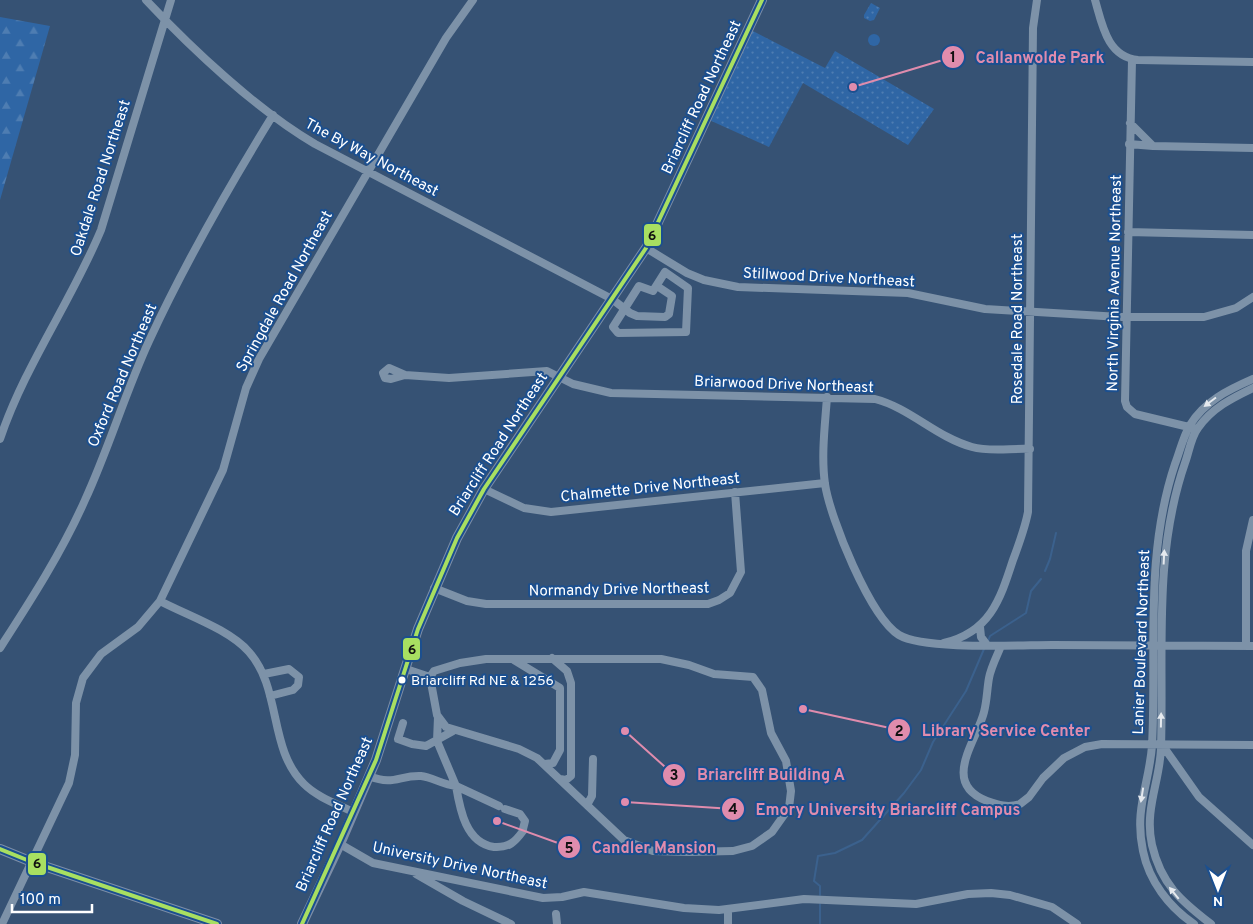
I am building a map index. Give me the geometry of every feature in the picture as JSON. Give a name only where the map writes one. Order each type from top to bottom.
[{"type":"main road","name":"Briarcliff Road Northeast","points":[[302,924],[340,844],[369,776],[434,588],[461,530],[484,489],[646,248],[762,0]]},
{"type":"main road","points":[[0,849],[32,862],[217,924]]},
{"type":"street","name":"The By Way Northeast","points":[[146,0],[164,19],[273,115],[315,144],[612,299],[633,315],[646,318],[665,317],[671,310]]},
{"type":"street","name":"Oakdale Road Northeast","points":[[0,439],[17,394],[83,272],[101,230],[171,0]]},
{"type":"street","name":"Springdale Road Northeast","points":[[2,924],[69,783],[75,755],[76,703],[83,678],[101,654],[138,627],[160,601],[223,470],[246,388],[259,359],[450,30],[473,0]]},
{"type":"street","name":"Rosedale Road Northeast","points":[[944,643],[961,638],[980,626],[996,606],[1029,508],[1033,28],[1037,0]]},
{"type":"street","points":[[1095,0],[1107,38],[1116,52],[1132,60],[1253,62]]},
{"type":"street","name":"North Virginia Avenue Northeast","points":[[1132,60],[1128,232],[1127,407],[1135,414],[1193,428]]},
{"type":"street","name":"Oxford Road Northeast","points":[[0,648],[39,588],[68,536],[92,485],[128,389],[161,316],[198,244],[273,115]]},
{"type":"street","points":[[1130,123],[1153,146]]},
{"type":"street","points":[[1130,144],[1253,148]]},
{"type":"street","points":[[1128,232],[1253,235]]},
{"type":"street","name":"Stillwood Drive Northeast","points":[[646,248],[681,270],[704,280],[746,288],[901,293],[977,308],[1127,317],[1204,317],[1236,308],[1253,297]]},
{"type":"street","points":[[676,279],[681,270]]},
{"type":"street","points":[[665,272],[676,279],[688,288],[687,329],[682,334],[618,333],[613,327],[623,308],[639,286],[653,291],[665,272]]},
{"type":"street","points":[[657,286],[672,296],[671,310],[688,311]]},
{"type":"street","name":"Briarwood Drive Northeast","points":[[405,375],[450,378],[547,371],[559,378],[583,387],[611,393],[868,398],[887,402],[951,439],[972,447],[1030,449]]},
{"type":"street","name":"Lanier Boulevard Northeast","points":[[1194,924],[1168,902],[1148,868],[1144,856],[1140,811],[1152,745],[1155,565],[1162,513],[1193,428],[1208,403],[1253,379]]},
{"type":"street","name":"Lanier Boulevard Northeast","points":[[1211,924],[1192,910],[1168,884],[1154,853],[1149,822],[1162,746],[1164,558],[1170,515],[1193,428],[1220,405],[1253,388]]},
{"type":"street","points":[[828,397],[824,483],[840,538],[882,619],[893,630],[908,639],[1001,646],[1249,646],[1250,551],[1253,520]]},
{"type":"street","name":"Chalmette Drive Northeast","points":[[484,489],[524,508],[551,512],[824,483]]},
{"type":"street","name":"Normandy Drive Northeast","points":[[434,588],[467,601],[486,604],[681,604],[716,602],[730,593],[741,572],[735,492]]},
{"type":"street","points":[[1162,513],[1170,515]]},
{"type":"street","points":[[160,601],[236,641],[249,652],[264,674],[290,766],[310,790],[353,812]]},
{"type":"street","points":[[980,626],[981,637],[987,645]]},
{"type":"street","points":[[1001,646],[990,673],[983,718],[963,763],[966,784],[977,796],[1004,806],[1016,806],[1026,800],[1057,763],[1080,749],[1102,744],[1162,746],[1253,745]]},
{"type":"street","points":[[552,658],[567,671],[571,683],[571,776],[574,792]]},
{"type":"street","points":[[369,776],[388,782],[421,776],[438,783],[456,786],[523,818],[525,823],[523,830],[514,842],[504,847],[484,845],[478,841],[464,820],[456,786],[437,741],[438,717],[430,677],[434,671],[467,661],[552,658],[661,659],[688,665],[714,674],[753,677],[762,690],[771,734],[786,761],[791,791],[789,808],[772,832],[752,846],[733,851],[672,852],[640,848],[613,832],[546,764],[519,749],[453,731],[446,727],[438,717]]},
{"type":"street","points":[[512,659],[560,688],[560,753],[554,763],[546,764]]},
{"type":"street","points":[[264,674],[289,669],[299,676],[298,685],[293,690],[270,696]]},
{"type":"street","points":[[406,669],[430,677]]},
{"type":"street","points":[[403,723],[398,736],[401,741],[426,746],[453,731]]},
{"type":"street","points":[[1162,746],[1199,797],[1253,845]]},
{"type":"street","points":[[587,805],[592,796],[592,759]]},
{"type":"street","points":[[1149,768],[1158,771]]},
{"type":"street","points":[[560,779],[566,780],[571,776]]},
{"type":"street","name":"University Drive Northeast","points":[[340,844],[373,863],[449,877],[543,898],[584,892],[684,908],[728,910],[804,899],[916,904],[968,894],[991,893],[1010,895],[1052,907],[1077,924]]},
{"type":"street","points":[[1144,856],[1154,853]]},
{"type":"street","points":[[408,870],[511,924]]},
{"type":"street","points":[[444,889],[449,877]]},
{"type":"street","points":[[728,910],[728,924]]},
{"type":"street","points":[[1185,918],[1192,910]]},
{"type":"street","points":[[556,914],[557,924]]},
{"type":"green space","points":[[871,3],[880,8],[874,20],[870,21],[864,18],[864,15]]},
{"type":"green space","points":[[0,17],[50,26],[0,200]]},
{"type":"green space","points":[[749,29],[825,68],[835,51],[934,109],[908,145],[803,83],[769,147],[707,119]]},
{"type":"green space","points":[[872,34],[876,34],[880,40],[876,46],[872,46],[868,42],[868,38]]},
{"type":"waterway","points":[[1045,571],[1056,533]]},
{"type":"waterway","points":[[988,641],[990,636],[1026,613],[1031,591],[1041,579]]},
{"type":"waterway","points":[[820,895],[820,886],[814,881],[818,856],[835,853],[862,840],[904,793],[921,770],[933,742],[966,691],[984,649]]},
{"type":"waterway","points":[[820,904],[820,924]]},
{"type":"transit line","name":"6","points":[[302,924],[376,760],[418,629],[457,538],[484,489],[646,248],[762,0]]},
{"type":"transit line","name":"6","points":[[0,849],[32,862],[217,924]]},
{"type":"place","name":"Callanwolde Park","points":[[853,87]]},
{"type":"place","name":"Briarcliff Rd NE & 1256","points":[[402,680]]},
{"type":"place","name":"Library Service Center","points":[[803,709]]},
{"type":"place","name":"Briarcliff Building A","points":[[625,731]]},
{"type":"place","name":"Emory University Briarcliff Campus","points":[[625,802]]},
{"type":"place","name":"Candler Mansion","points":[[497,821]]}]
